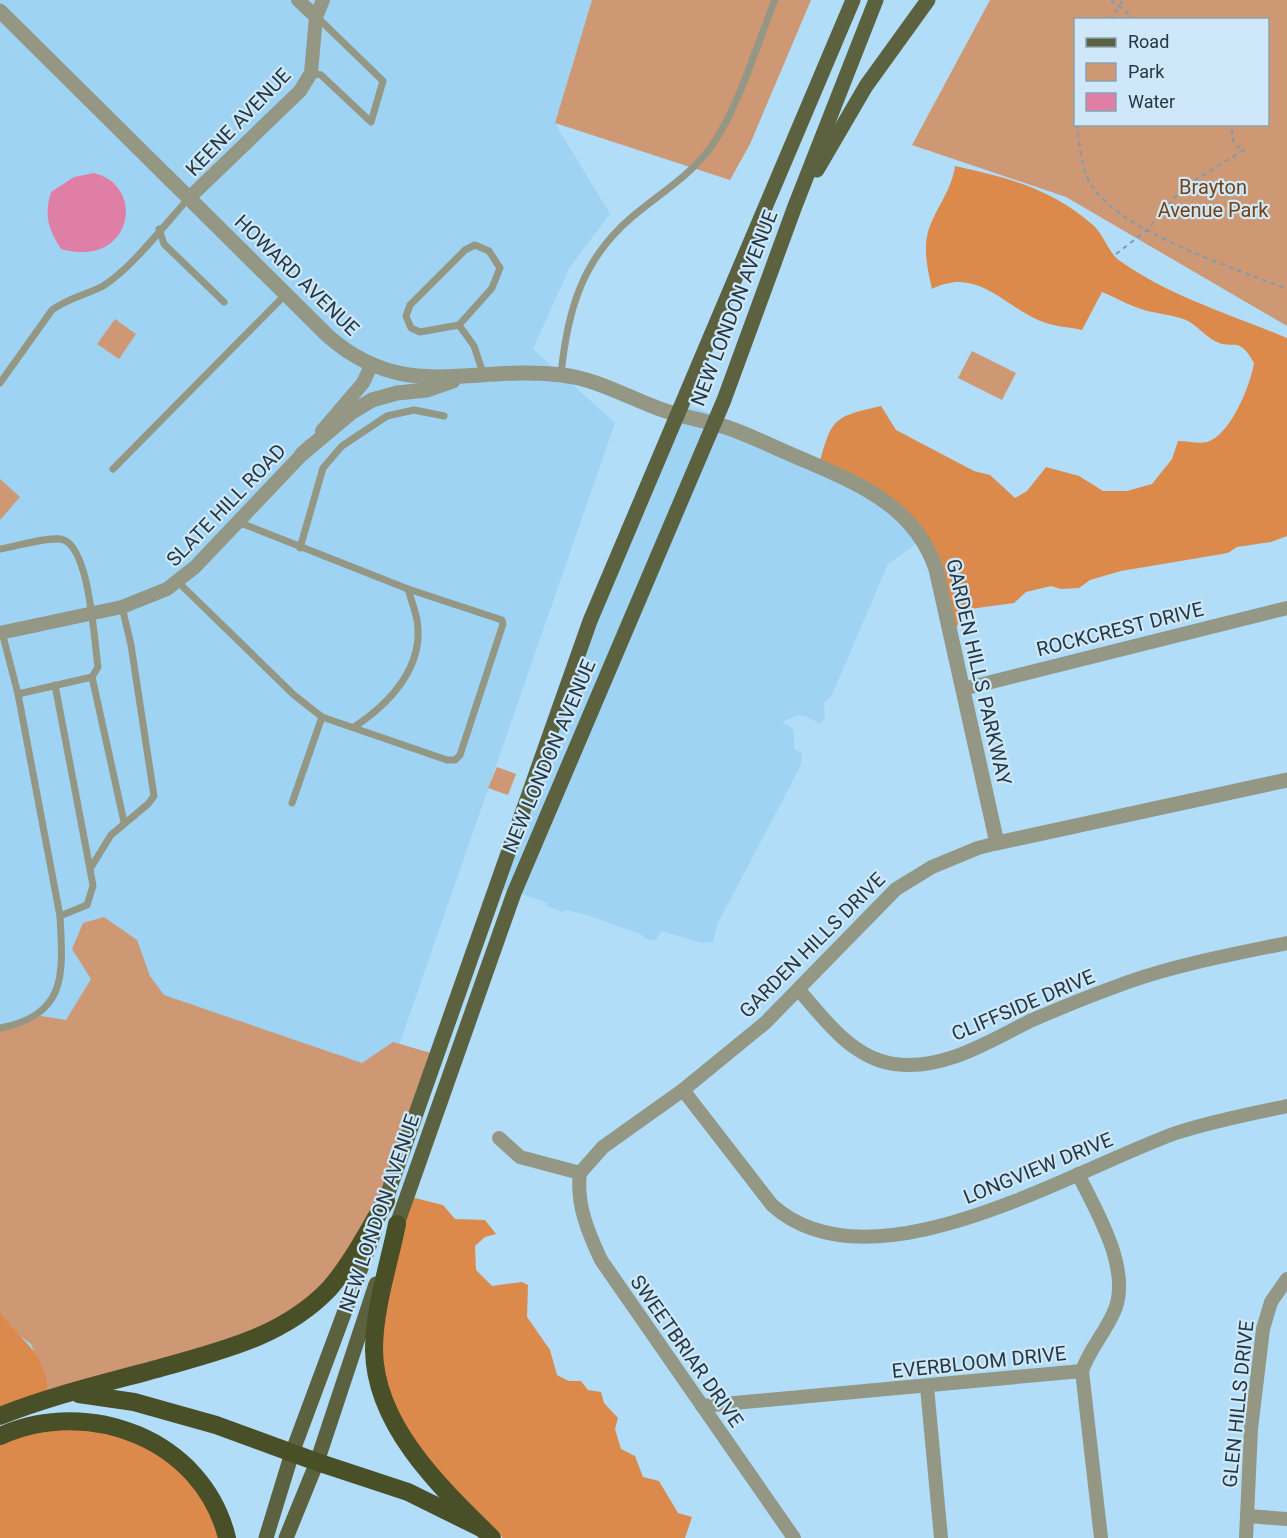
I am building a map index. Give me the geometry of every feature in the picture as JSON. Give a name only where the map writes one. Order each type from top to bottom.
[{"type":"highway","points":[[0,1416],[236,1346],[278,1328],[303,1312],[328,1289],[353,1256],[386,1201]]},
{"type":"highway","points":[[397,1224],[375,1336],[375,1358],[381,1390],[389,1414],[405,1441],[487,1533]]},
{"type":"highway","points":[[73,1393],[159,1408],[216,1425],[408,1492],[487,1533]]},
{"type":"highway","points":[[0,1436],[46,1422],[76,1420],[107,1424],[148,1439],[174,1457],[197,1479],[221,1517],[227,1538]]},
{"type":"main road","name":"NEW LONDON AVENUE","points":[[266,1538],[292,1453],[386,1201],[587,632],[853,0]]},
{"type":"main road","name":"NEW LONDON AVENUE","points":[[286,1538],[317,1462],[397,1224],[514,893],[713,423],[876,0]]},
{"type":"main road","points":[[795,206],[866,86],[928,0]]},
{"type":"street","points":[[298,0],[316,17]]},
{"type":"street","name":"KEENE AVENUE","points":[[189,198],[300,91],[311,74],[316,17],[322,0]]},
{"type":"street","name":"HOWARD AVENUE","points":[[0,12],[338,345],[371,366],[410,376],[561,375],[595,382],[678,414]]},
{"type":"street","name":"SLATE HILL ROAD","points":[[1,632],[122,607],[154,595],[178,582],[302,454],[363,383],[371,366]]},
{"type":"street","points":[[302,454],[352,412],[372,400],[397,393],[426,390],[467,377]]},
{"type":"street","name":"GARDEN HILLS PARKWAY","points":[[678,414],[713,423],[864,487],[889,502],[908,519],[921,536],[936,569],[997,843]]},
{"type":"street","name":"ROCKCREST DRIVE","points":[[963,689],[1287,608]]},
{"type":"street","name":"GARDEN HILLS DRIVE","points":[[580,1173],[603,1147],[683,1090],[765,1023],[896,889],[932,867],[978,848],[997,843],[1287,780]]},
{"type":"street","name":"CLIFFSIDE DRIVE","points":[[799,990],[822,1018],[862,1052],[892,1064],[925,1065],[939,1062],[1032,1020],[1131,981],[1287,943]]},
{"type":"street","name":"LONGVIEW DRIVE","points":[[683,1090],[772,1205],[785,1217],[826,1232],[876,1235],[936,1227],[997,1210],[1178,1133],[1287,1106]]},
{"type":"street","points":[[500,1138],[520,1157],[580,1173]]},
{"type":"street","name":"SWEETBRIAR DRIVE","points":[[580,1173],[578,1185],[582,1209],[587,1229],[601,1260],[794,1538]]},
{"type":"street","name":"EVERBLOOM DRIVE","points":[[702,1406],[1082,1371],[1115,1312],[1119,1285],[1110,1242],[1078,1174]]},
{"type":"street","name":"GLEN HILLS DRIVE","points":[[1246,1538],[1251,1429],[1263,1329],[1271,1302],[1287,1279]]},
{"type":"street","points":[[1082,1371],[1101,1538]]},
{"type":"street","points":[[927,1387],[941,1538]]},
{"type":"street","points":[[1247,1516],[1287,1519]]},
{"type":"lane","points":[[561,375],[569,316],[584,276],[604,245],[620,228],[677,182],[710,149],[733,105],[776,0]]},
{"type":"lane","points":[[311,74],[321,75],[371,122],[383,81],[316,17]]},
{"type":"lane","points":[[0,383],[52,309],[63,301],[104,285],[145,247],[189,198]]},
{"type":"lane","points":[[159,230],[164,244],[224,302]]},
{"type":"lane","points":[[475,245],[489,251],[500,268],[492,288],[459,326],[420,332],[411,328],[406,316],[410,305],[465,250],[475,245]]},
{"type":"lane","points":[[113,469],[286,294]]},
{"type":"lane","points":[[459,326],[474,346],[484,376]]},
{"type":"lane","points":[[300,548],[323,468],[342,446],[387,416],[414,410],[444,416]]},
{"type":"lane","points":[[178,582],[294,695],[322,717],[447,760],[454,760],[460,756],[503,624],[502,620],[408,589],[238,522]]},
{"type":"lane","points":[[0,549],[63,539],[72,545],[84,569],[98,667],[92,677],[124,822]]},
{"type":"lane","points":[[354,727],[385,704],[401,687],[409,670],[415,648],[418,621],[408,589]]},
{"type":"lane","points":[[90,869],[111,835],[148,804],[154,796],[131,645],[122,607]]},
{"type":"lane","points":[[0,1028],[34,1018],[49,1005],[59,982],[62,950],[60,916],[18,694],[1,632]]},
{"type":"lane","points":[[18,694],[92,677]]},
{"type":"lane","points":[[55,685],[93,886],[87,905],[60,916]]},
{"type":"lane","points":[[292,803],[322,717]]},
{"type":"path","points":[[1111,0],[1133,18]]},
{"type":"path","points":[[1111,18],[1123,0]]},
{"type":"path","points":[[1077,126],[1088,178],[1101,199],[1146,231],[1287,289]]},
{"type":"path","points":[[1116,254],[1146,231],[1184,187],[1244,150],[1234,145],[1231,126]]},
{"type":"shaded area","points":[[0,0],[592,0],[555,123],[610,214],[570,267],[533,349],[615,423],[354,1175],[0,1369]]},
{"type":"shaded area","points":[[955,166],[1011,180],[1045,193],[1077,212],[1093,225],[1116,258],[1159,285],[1287,338],[1287,536],[1271,542],[1237,547],[1228,553],[1121,571],[1090,580],[1079,588],[1061,589],[1051,586],[1026,592],[1014,603],[970,609],[950,635],[931,558],[904,518],[819,465],[827,438],[837,422],[853,413],[881,406],[896,430],[974,471],[990,475],[1015,498],[1027,491],[1046,467],[1079,476],[1103,491],[1127,491],[1152,484],[1172,459],[1178,441],[1207,442],[1216,438],[1224,430],[1244,396],[1254,363],[1244,348],[1213,340],[1186,320],[1141,309],[1102,292],[1082,330],[1046,323],[1031,317],[991,292],[964,282],[949,283],[932,289],[927,261],[928,232],[950,183]]},
{"type":"shaded area","points":[[680,402],[872,488],[920,541],[888,564],[832,695],[824,703],[825,717],[820,724],[806,716],[796,716],[782,722],[794,730],[794,749],[802,753],[801,765],[718,923],[713,942],[702,943],[662,931],[656,940],[649,940],[640,934],[587,915],[567,910],[562,912],[547,906],[548,903],[516,892],[493,889]]},
{"type":"shaded area","points":[[407,1196],[443,1205],[455,1219],[485,1220],[496,1234],[485,1237],[475,1246],[476,1270],[492,1286],[522,1282],[528,1285],[527,1317],[550,1350],[557,1375],[569,1381],[581,1381],[588,1390],[601,1392],[604,1403],[618,1418],[615,1429],[621,1449],[635,1456],[643,1477],[659,1481],[678,1513],[692,1517],[685,1538],[503,1538],[466,1502],[452,1494],[380,1396],[386,1264]]},
{"type":"shaded area","points":[[0,1311],[36,1355],[41,1364],[48,1390],[0,1410]]},
{"type":"shaded area","points":[[92,1419],[192,1472],[227,1538],[0,1538],[0,1432]]},
{"type":"green space","points":[[592,0],[811,0],[750,144],[730,180],[555,123]]},
{"type":"green space","name":"Brayton Avenue Park","points":[[990,0],[1287,0],[1287,326],[1066,197],[912,145]]},
{"type":"green space","points":[[115,319],[136,334],[119,359],[97,344]]},
{"type":"green space","points":[[972,351],[1016,373],[1002,400],[958,378]]},
{"type":"green space","points":[[0,479],[20,497],[0,520]]},
{"type":"green space","points":[[497,767],[516,774],[508,795],[488,788]]},
{"type":"green space","points":[[104,917],[137,940],[150,976],[164,995],[362,1063],[393,1042],[431,1053],[384,1191],[345,1261],[294,1312],[230,1344],[48,1390],[31,1344],[12,1330],[0,1311],[0,1029],[41,1016],[66,1020],[91,979],[72,949],[83,923]]},
{"type":"water","points":[[94,173],[111,181],[121,194],[126,208],[124,224],[116,237],[103,248],[85,252],[61,249],[48,222],[51,192],[74,177]]}]
